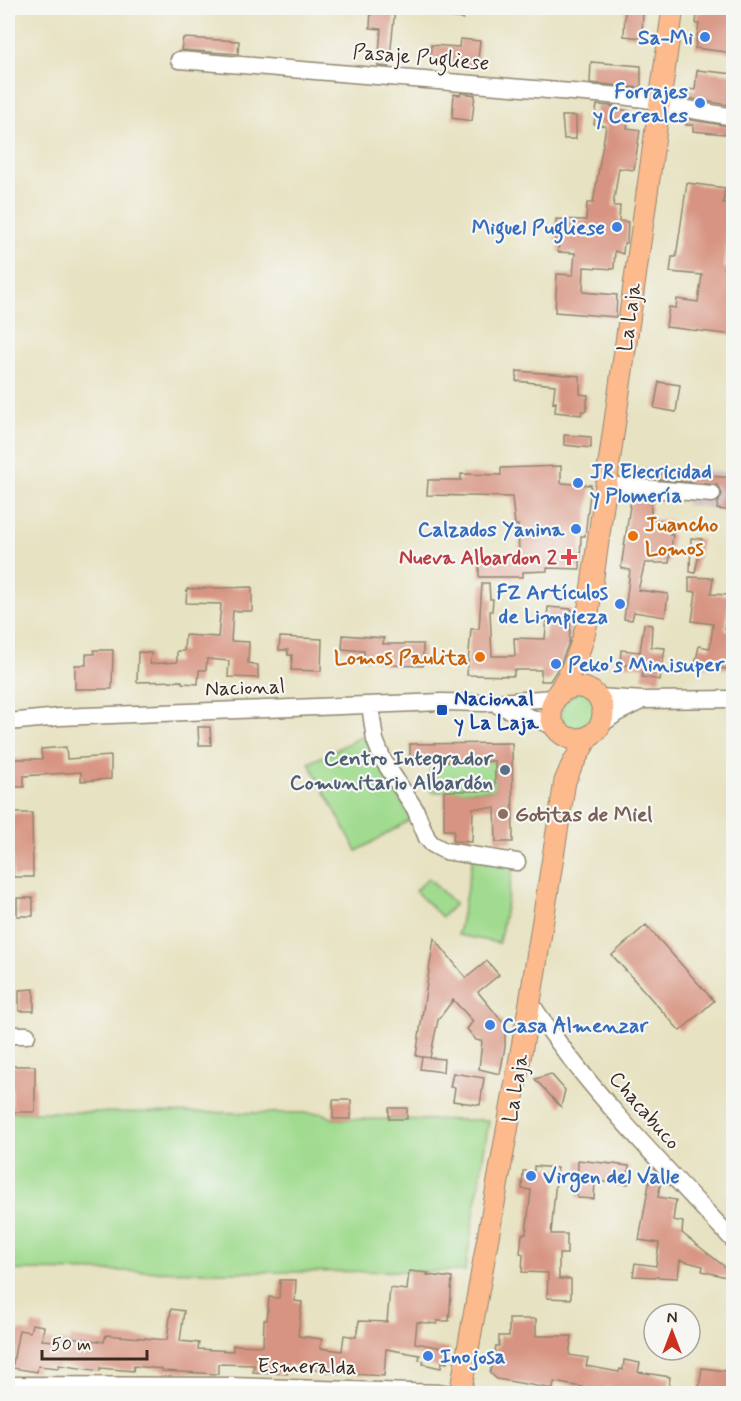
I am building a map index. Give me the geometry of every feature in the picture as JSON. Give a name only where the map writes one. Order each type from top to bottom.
[{"type":"main road","name":"La Laja","points":[[556,696],[570,676],[586,627],[673,8]]},
{"type":"main road","name":"La Laja","points":[[586,627],[589,676],[596,695]]},
{"type":"main road","points":[[569,687],[583,687],[596,695],[602,706],[603,717],[594,732],[577,739],[567,737],[556,729],[550,712],[556,696],[569,687]]},
{"type":"main road","name":"La Laja","points":[[556,729],[565,781]]},
{"type":"main road","name":"La Laja","points":[[463,1393],[530,1002],[565,781],[571,766],[594,732]]},
{"type":"street","name":"Pasaje Pugliese","points":[[179,60],[621,96],[734,117]]},
{"type":"street","points":[[606,485],[712,494]]},
{"type":"street","points":[[596,695],[643,700],[734,699]]},
{"type":"street","name":"Nacional","points":[[8,722],[60,717],[484,703],[556,696]]},
{"type":"street","points":[[594,732],[617,713],[643,700]]},
{"type":"street","name":"Nacional","points":[[484,703],[507,707],[556,729]]},
{"type":"street","points":[[370,705],[375,740],[383,760],[415,809],[426,838],[445,851],[517,862]]},
{"type":"street","name":"Chacabuco","points":[[530,1002],[565,1052],[656,1157],[734,1241]]},
{"type":"street","points":[[8,1035],[27,1035]]},
{"type":"street","name":"Esmeralda","points":[[8,1385],[463,1393]]},
{"type":"shaded area","points":[[689,469],[733,473],[733,511],[685,505]]},
{"type":"green space","points":[[584,691],[596,700],[592,718],[584,725],[565,728],[561,715],[564,705],[572,696]]},
{"type":"green space","points":[[363,736],[412,819],[357,851],[309,763]]},
{"type":"green space","points":[[495,761],[495,790],[431,792],[430,762]]},
{"type":"green space","points":[[473,857],[514,864],[499,943],[458,935]]},
{"type":"green space","points":[[428,878],[455,904],[442,917],[415,891]]},
{"type":"green space","points":[[8,1112],[323,1113],[333,1119],[489,1120],[465,1271],[8,1270]]},
{"type":"building","points":[[371,8],[395,8],[389,67],[378,66],[381,29],[370,28]]},
{"type":"building","points":[[429,8],[465,8],[463,19],[429,14]]},
{"type":"building","points":[[625,8],[643,8],[642,38],[624,36]]},
{"type":"building","points":[[702,8],[734,8],[734,53],[695,48],[699,24],[696,24],[697,12],[702,12]]},
{"type":"building","points":[[183,38],[239,41],[238,54],[181,50]]},
{"type":"building","points":[[460,39],[480,41],[477,68],[430,65],[431,45],[459,47]]},
{"type":"building","points":[[591,62],[641,66],[641,88],[590,83]]},
{"type":"building","points":[[697,70],[734,74],[734,106],[686,98],[687,89],[695,90]]},
{"type":"building","points":[[461,93],[475,95],[472,121],[452,118],[454,94],[460,95]]},
{"type":"building","points":[[597,105],[613,106],[613,108],[630,111],[627,128],[640,130],[634,170],[619,168],[613,206],[620,206],[619,221],[628,222],[627,243],[624,243],[623,254],[615,251],[614,269],[584,267],[583,292],[617,295],[616,317],[555,312],[557,274],[573,275],[575,253],[558,252],[559,241],[555,241],[556,219],[586,220],[587,203],[593,203],[606,126],[594,124]]},
{"type":"building","points":[[562,116],[576,116],[576,139],[564,139]]},
{"type":"building","points":[[686,119],[734,127],[734,135],[693,131],[693,125],[686,125]]},
{"type":"building","points":[[687,183],[725,188],[723,203],[734,204],[734,219],[731,219],[724,268],[734,269],[734,335],[666,327],[669,307],[676,308],[677,299],[698,302],[702,275],[670,272],[672,257],[676,257]]},
{"type":"building","points":[[517,371],[580,376],[580,394],[588,395],[586,411],[582,411],[581,415],[555,412],[556,402],[553,403],[555,385],[516,381]]},
{"type":"building","points":[[659,382],[680,385],[676,412],[654,408]]},
{"type":"building","points":[[564,435],[591,437],[591,448],[564,445]]},
{"type":"building","points":[[561,466],[561,483],[591,485],[585,536],[581,536],[580,569],[547,568],[547,571],[523,572],[523,577],[479,577],[479,556],[519,556],[518,525],[515,525],[512,497],[427,495],[428,480],[461,480],[461,474],[501,475],[501,468]]},
{"type":"building","points":[[639,470],[734,478],[734,511],[717,509],[722,494],[717,485],[638,477]]},
{"type":"building","points":[[631,499],[651,499],[653,520],[671,521],[670,535],[673,535],[669,563],[645,563],[638,590],[668,594],[665,617],[634,612],[632,620],[624,619],[630,570],[621,568]]},
{"type":"building","points":[[691,538],[702,539],[695,573],[690,572]]},
{"type":"building","points":[[689,577],[713,578],[711,594],[730,595],[725,630],[734,630],[734,670],[695,665],[699,646],[710,648],[713,624],[692,621],[696,592],[689,591]]},
{"type":"building","points":[[482,583],[489,583],[490,599],[493,599],[492,611],[490,611],[492,656],[515,656],[514,638],[545,639],[548,607],[572,609],[569,642],[560,665],[550,681],[541,681],[541,670],[514,670],[514,676],[467,675],[471,629],[479,629]]},
{"type":"building","points":[[252,587],[252,611],[233,611],[231,641],[249,642],[248,663],[258,665],[258,678],[228,677],[229,661],[207,659],[206,670],[199,670],[198,684],[182,683],[182,681],[137,682],[138,652],[151,653],[150,664],[177,662],[177,651],[184,651],[185,635],[218,637],[221,604],[186,603],[187,589]]},
{"type":"building","points":[[644,624],[652,625],[651,647],[665,648],[660,680],[642,677],[644,667],[620,664],[621,650],[640,652]]},
{"type":"building","points":[[343,635],[384,638],[383,644],[423,644],[423,666],[383,665],[383,660],[364,660],[364,651],[342,649]]},
{"type":"building","points":[[280,637],[322,639],[321,671],[291,670],[292,655],[288,655],[288,650],[279,650]]},
{"type":"building","points":[[94,650],[113,650],[112,689],[75,689],[75,665],[86,665],[86,654],[94,654]]},
{"type":"building","points":[[198,727],[210,727],[211,745],[199,745]]},
{"type":"building","points":[[512,743],[513,842],[496,842],[495,808],[473,808],[472,842],[453,841],[454,830],[444,830],[444,791],[495,791],[495,761],[410,762],[410,744]]},
{"type":"building","points":[[66,747],[67,759],[111,756],[111,779],[81,781],[81,772],[24,776],[24,787],[10,787],[8,759],[42,759],[41,749]]},
{"type":"building","points":[[11,813],[32,813],[33,877],[13,877],[13,858],[8,858]]},
{"type":"building","points":[[17,898],[33,898],[33,916],[17,916]]},
{"type":"building","points":[[646,925],[714,1001],[680,1031],[612,955]]},
{"type":"building","points":[[434,938],[466,978],[487,961],[499,975],[478,992],[505,1025],[505,1047],[500,1074],[479,1069],[482,1041],[476,1040],[467,1029],[473,1021],[453,1000],[438,1020],[430,1058],[416,1056]]},
{"type":"building","points":[[34,989],[34,1011],[19,1011],[19,990]]},
{"type":"building","points":[[422,1057],[444,1059],[443,1072],[420,1069]]},
{"type":"building","points":[[35,1066],[35,1112],[12,1112],[12,1087],[8,1087],[8,1068]]},
{"type":"building","points":[[453,1073],[484,1078],[480,1105],[453,1101],[455,1088],[450,1087]]},
{"type":"building","points":[[551,1074],[565,1090],[561,1107],[535,1079]]},
{"type":"building","points":[[333,1100],[351,1100],[351,1119],[333,1119]]},
{"type":"building","points":[[389,1108],[407,1108],[407,1119],[389,1119]]},
{"type":"building","points":[[578,1160],[629,1166],[628,1184],[595,1181],[594,1199],[577,1198]]},
{"type":"building","points":[[534,1166],[557,1168],[551,1234],[567,1234],[567,1254],[559,1254],[559,1279],[571,1279],[571,1299],[547,1298],[548,1273],[522,1272],[523,1254],[520,1253],[522,1234],[526,1234],[531,1190],[522,1189],[523,1171],[534,1171]]},
{"type":"building","points":[[650,1178],[661,1180],[658,1197],[676,1200],[673,1220],[683,1222],[682,1233],[734,1274],[734,1279],[702,1271],[703,1266],[680,1260],[678,1278],[633,1276],[635,1263],[656,1266],[659,1243],[639,1240]]},
{"type":"building","points":[[409,1271],[452,1278],[449,1321],[437,1321],[437,1324],[417,1322],[415,1343],[450,1349],[447,1363],[442,1362],[441,1368],[423,1364],[424,1361],[419,1360],[420,1355],[386,1349],[384,1376],[335,1373],[288,1365],[287,1374],[253,1372],[254,1365],[218,1364],[218,1374],[162,1371],[162,1369],[134,1366],[133,1371],[100,1368],[100,1371],[59,1365],[59,1368],[38,1366],[37,1372],[12,1368],[19,1330],[30,1332],[32,1324],[44,1326],[42,1340],[70,1342],[71,1337],[104,1342],[106,1335],[167,1340],[171,1309],[184,1311],[180,1341],[199,1343],[198,1349],[233,1351],[233,1345],[263,1346],[264,1320],[267,1320],[269,1297],[279,1298],[280,1280],[296,1280],[295,1301],[302,1302],[298,1336],[322,1339],[320,1348],[342,1351],[344,1335],[356,1337],[359,1321],[387,1322],[390,1288],[407,1290]]},
{"type":"building","points":[[509,1319],[536,1319],[536,1336],[572,1336],[569,1355],[588,1358],[586,1366],[619,1372],[620,1369],[623,1370],[624,1360],[640,1363],[638,1372],[670,1377],[668,1393],[642,1389],[641,1394],[625,1394],[626,1390],[605,1388],[604,1394],[591,1394],[592,1391],[582,1389],[582,1387],[554,1382],[553,1389],[497,1379],[490,1373],[496,1346],[499,1346],[499,1336],[509,1336]]},
{"type":"building","points":[[702,1368],[734,1372],[734,1384],[731,1384],[730,1394],[698,1394]]},
{"type":"place","name":"Sa-Mi","points":[[705,37]]},
{"type":"place","name":"Forrajes y Cereales","points":[[700,103]]},
{"type":"place","name":"Miguel Pugliese","points":[[617,227]]},
{"type":"place","name":"JR Elecricidad y Plomería","points":[[578,483]]},
{"type":"place","name":"Calzados Yanina","points":[[576,529]]},
{"type":"place","name":"Juancho Lomos","points":[[633,536]]},
{"type":"place","name":"Nueva Albardon 2","points":[[569,557]]},
{"type":"place","name":"FZ Artículos de Limpieza","points":[[620,604]]},
{"type":"place","name":"Lomos Paulita","points":[[480,657]]},
{"type":"place","name":"Peko's Minisuper","points":[[556,664]]},
{"type":"place","name":"Nacional y La Laja","points":[[442,710]]},
{"type":"place","name":"Centro Integrador Comunitario Albardón","points":[[505,770]]},
{"type":"place","name":"Gotitas de Miel","points":[[503,814]]},
{"type":"place","name":"Casa Almenzar","points":[[490,1025]]},
{"type":"place","name":"Virgen del Valle","points":[[531,1176]]},
{"type":"place","name":"Inojosa","points":[[428,1356]]}]
